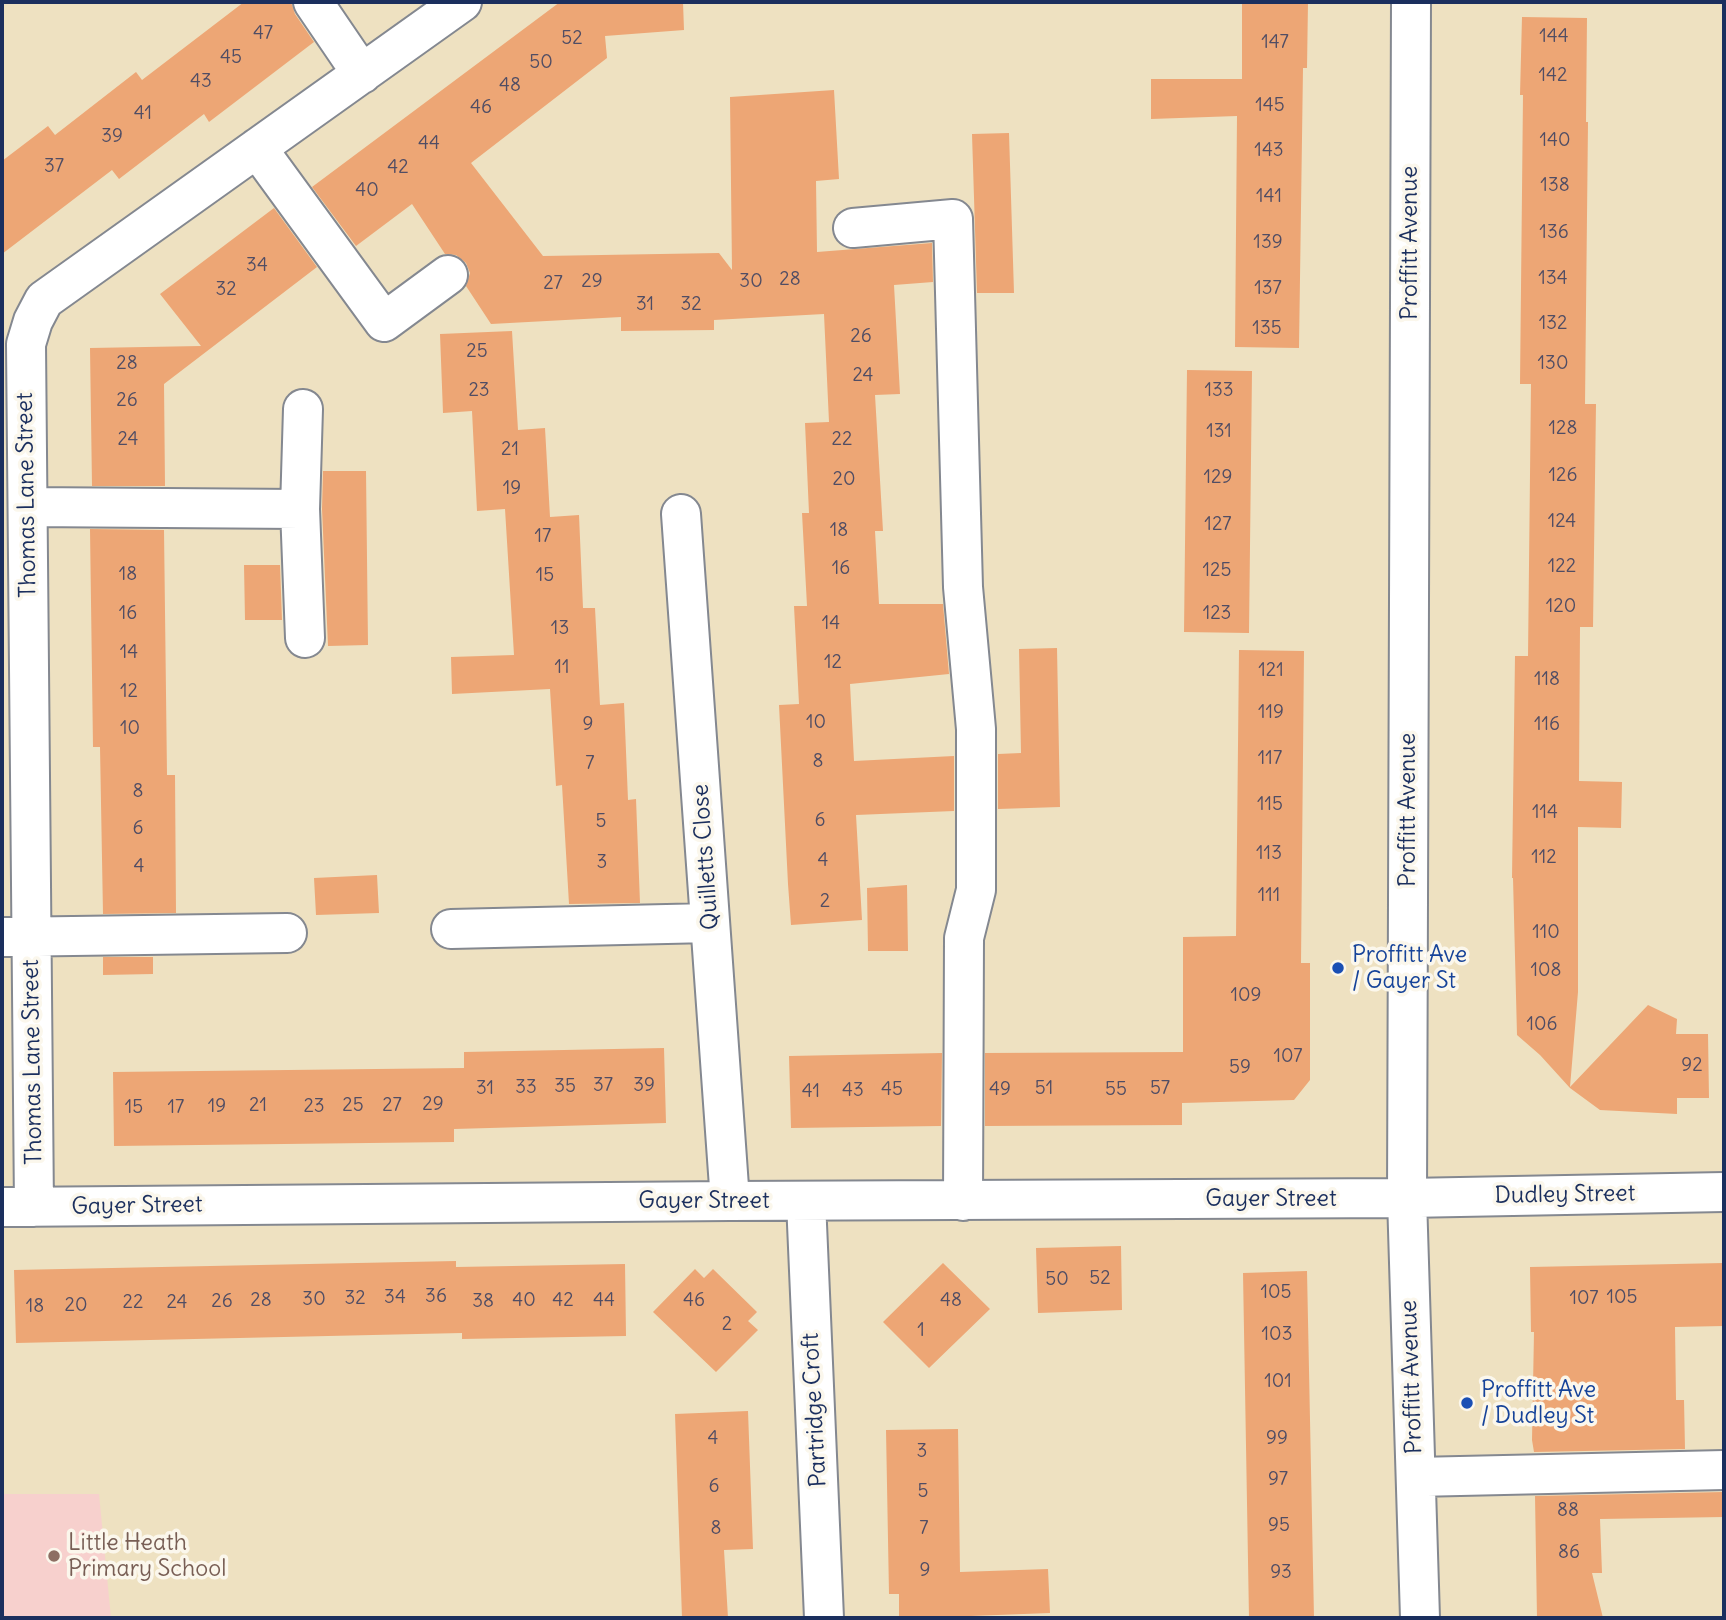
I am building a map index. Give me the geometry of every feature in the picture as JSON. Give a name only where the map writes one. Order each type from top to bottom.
[{"type":"street","points":[[313,2],[362,74]]},
{"type":"street","name":"Thomas Lane Street","points":[[18,1207],[15,546],[27,507],[26,344],[33,321],[44,300],[462,2]]},
{"type":"street","name":"Proffitt Avenue","points":[[1411,2],[1407,1198],[1420,1618]]},
{"type":"street","points":[[257,148],[384,322],[448,275]]},
{"type":"street","points":[[853,228],[953,219],[963,587],[976,729],[976,890],[964,938],[963,1200]]},
{"type":"street","points":[[303,409],[300,509],[305,638]]},
{"type":"street","points":[[27,507],[300,509]]},
{"type":"street","name":"Quilletts Close","points":[[681,514],[730,1200]]},
{"type":"street","points":[[451,929],[710,923]]},
{"type":"street","points":[[17,937],[287,933]]},
{"type":"street","name":"Dudley Street","points":[[1407,1198],[1724,1192]]},
{"type":"street","name":"Gayer Street","points":[[18,1207],[730,1200],[1407,1198]]},
{"type":"street","name":"Partridge Croft","points":[[806,1201],[824,1618]]},
{"type":"street","points":[[1416,1477],[1724,1470]]},
{"type":"shaded area","name":"Little Heath Primary School","points":[[2,1494],[99,1494],[111,1618],[2,1618]]},
{"type":"building","points":[[244,2],[291,2],[295,14],[314,42],[209,122],[204,114],[119,179],[112,170],[2,254],[2,161],[48,126],[55,135],[136,72],[142,80]]},
{"type":"building","points":[[560,2],[683,2],[684,30],[605,36],[607,58],[471,163],[543,256],[719,253],[732,270],[730,97],[834,90],[839,179],[816,181],[817,252],[932,243],[933,282],[894,285],[900,394],[875,395],[883,531],[875,531],[879,604],[943,604],[949,674],[850,684],[854,761],[954,756],[954,811],[856,815],[862,920],[791,925],[788,884],[779,705],[799,704],[794,606],[807,606],[802,513],[809,513],[805,423],[829,422],[824,314],[714,320],[714,330],[621,331],[621,317],[491,324],[466,286],[470,273],[466,263],[456,255],[445,254],[412,204],[356,246],[312,187]]},
{"type":"building","points":[[1242,2],[1308,2],[1307,68],[1303,68],[1299,348],[1235,347],[1237,116],[1151,119],[1151,79],[1242,79]]},
{"type":"building","points":[[1522,17],[1587,18],[1585,404],[1596,404],[1593,627],[1580,627],[1579,781],[1622,782],[1621,828],[1578,827],[1578,992],[1570,1087],[1648,1005],[1677,1019],[1676,1034],[1708,1034],[1709,1098],[1677,1098],[1677,1114],[1600,1110],[1570,1088],[1540,1055],[1517,1035],[1512,878],[1515,656],[1528,656],[1531,384],[1520,384]]},
{"type":"building","points":[[1009,133],[1014,293],[977,293],[972,134]]},
{"type":"building","points":[[274,208],[317,267],[164,384],[165,486],[92,486],[90,348],[201,346],[160,294]]},
{"type":"building","points":[[512,331],[518,430],[545,428],[550,517],[579,515],[583,608],[595,608],[600,705],[624,703],[628,800],[636,799],[640,903],[569,904],[562,785],[556,786],[550,689],[452,694],[451,657],[514,655],[505,509],[477,511],[472,411],[443,413],[440,334]]},
{"type":"building","points":[[1187,370],[1252,371],[1249,633],[1184,632]]},
{"type":"building","points":[[323,471],[366,471],[368,645],[328,646]]},
{"type":"building","points":[[90,529],[164,530],[167,775],[175,775],[176,913],[103,914],[100,747],[93,747]]},
{"type":"building","points":[[244,565],[280,565],[282,620],[245,620]]},
{"type":"building","points":[[1057,648],[1060,807],[998,809],[998,754],[1021,753],[1019,649]]},
{"type":"building","points":[[1239,650],[1304,651],[1301,963],[1310,963],[1310,1080],[1294,1100],[1182,1103],[1182,1125],[985,1126],[985,1053],[1183,1052],[1183,937],[1236,936]]},
{"type":"building","points":[[377,875],[379,913],[316,915],[314,878]]},
{"type":"building","points":[[907,885],[908,951],[868,951],[867,888]]},
{"type":"building","points":[[103,957],[153,957],[153,974],[103,975]]},
{"type":"building","points":[[664,1048],[666,1123],[454,1129],[454,1142],[114,1146],[113,1072],[464,1068],[464,1052]]},
{"type":"building","points":[[942,1053],[941,1126],[791,1128],[789,1056]]},
{"type":"building","points":[[1121,1246],[1122,1310],[1038,1313],[1036,1248]]},
{"type":"building","points":[[456,1261],[456,1267],[625,1264],[626,1336],[462,1339],[462,1333],[16,1343],[14,1270]]},
{"type":"building","points":[[943,1263],[990,1309],[929,1368],[883,1322]]},
{"type":"building","points":[[1724,1263],[1724,1326],[1675,1327],[1676,1400],[1684,1400],[1685,1449],[1534,1452],[1534,1332],[1531,1332],[1530,1267]]},
{"type":"building","points":[[695,1269],[704,1278],[713,1269],[757,1312],[748,1321],[758,1330],[716,1372],[653,1312]]},
{"type":"building","points":[[1307,1271],[1314,1618],[1249,1618],[1243,1273]]},
{"type":"building","points":[[748,1411],[753,1549],[724,1550],[728,1618],[682,1618],[675,1414]]},
{"type":"building","points":[[958,1429],[960,1572],[1048,1569],[1050,1613],[971,1618],[899,1618],[899,1594],[889,1594],[886,1430]]},
{"type":"building","points":[[1724,1492],[1724,1517],[1600,1519],[1602,1573],[1592,1573],[1603,1618],[1537,1618],[1535,1496]]},
{"type":"place","name":"Proffitt Ave / Gayer St","points":[[1338,968]]},
{"type":"place","name":"Proffitt Ave / Dudley St","points":[[1467,1403]]},
{"type":"place","name":"Little Heath Primary School","points":[[54,1556]]}]
